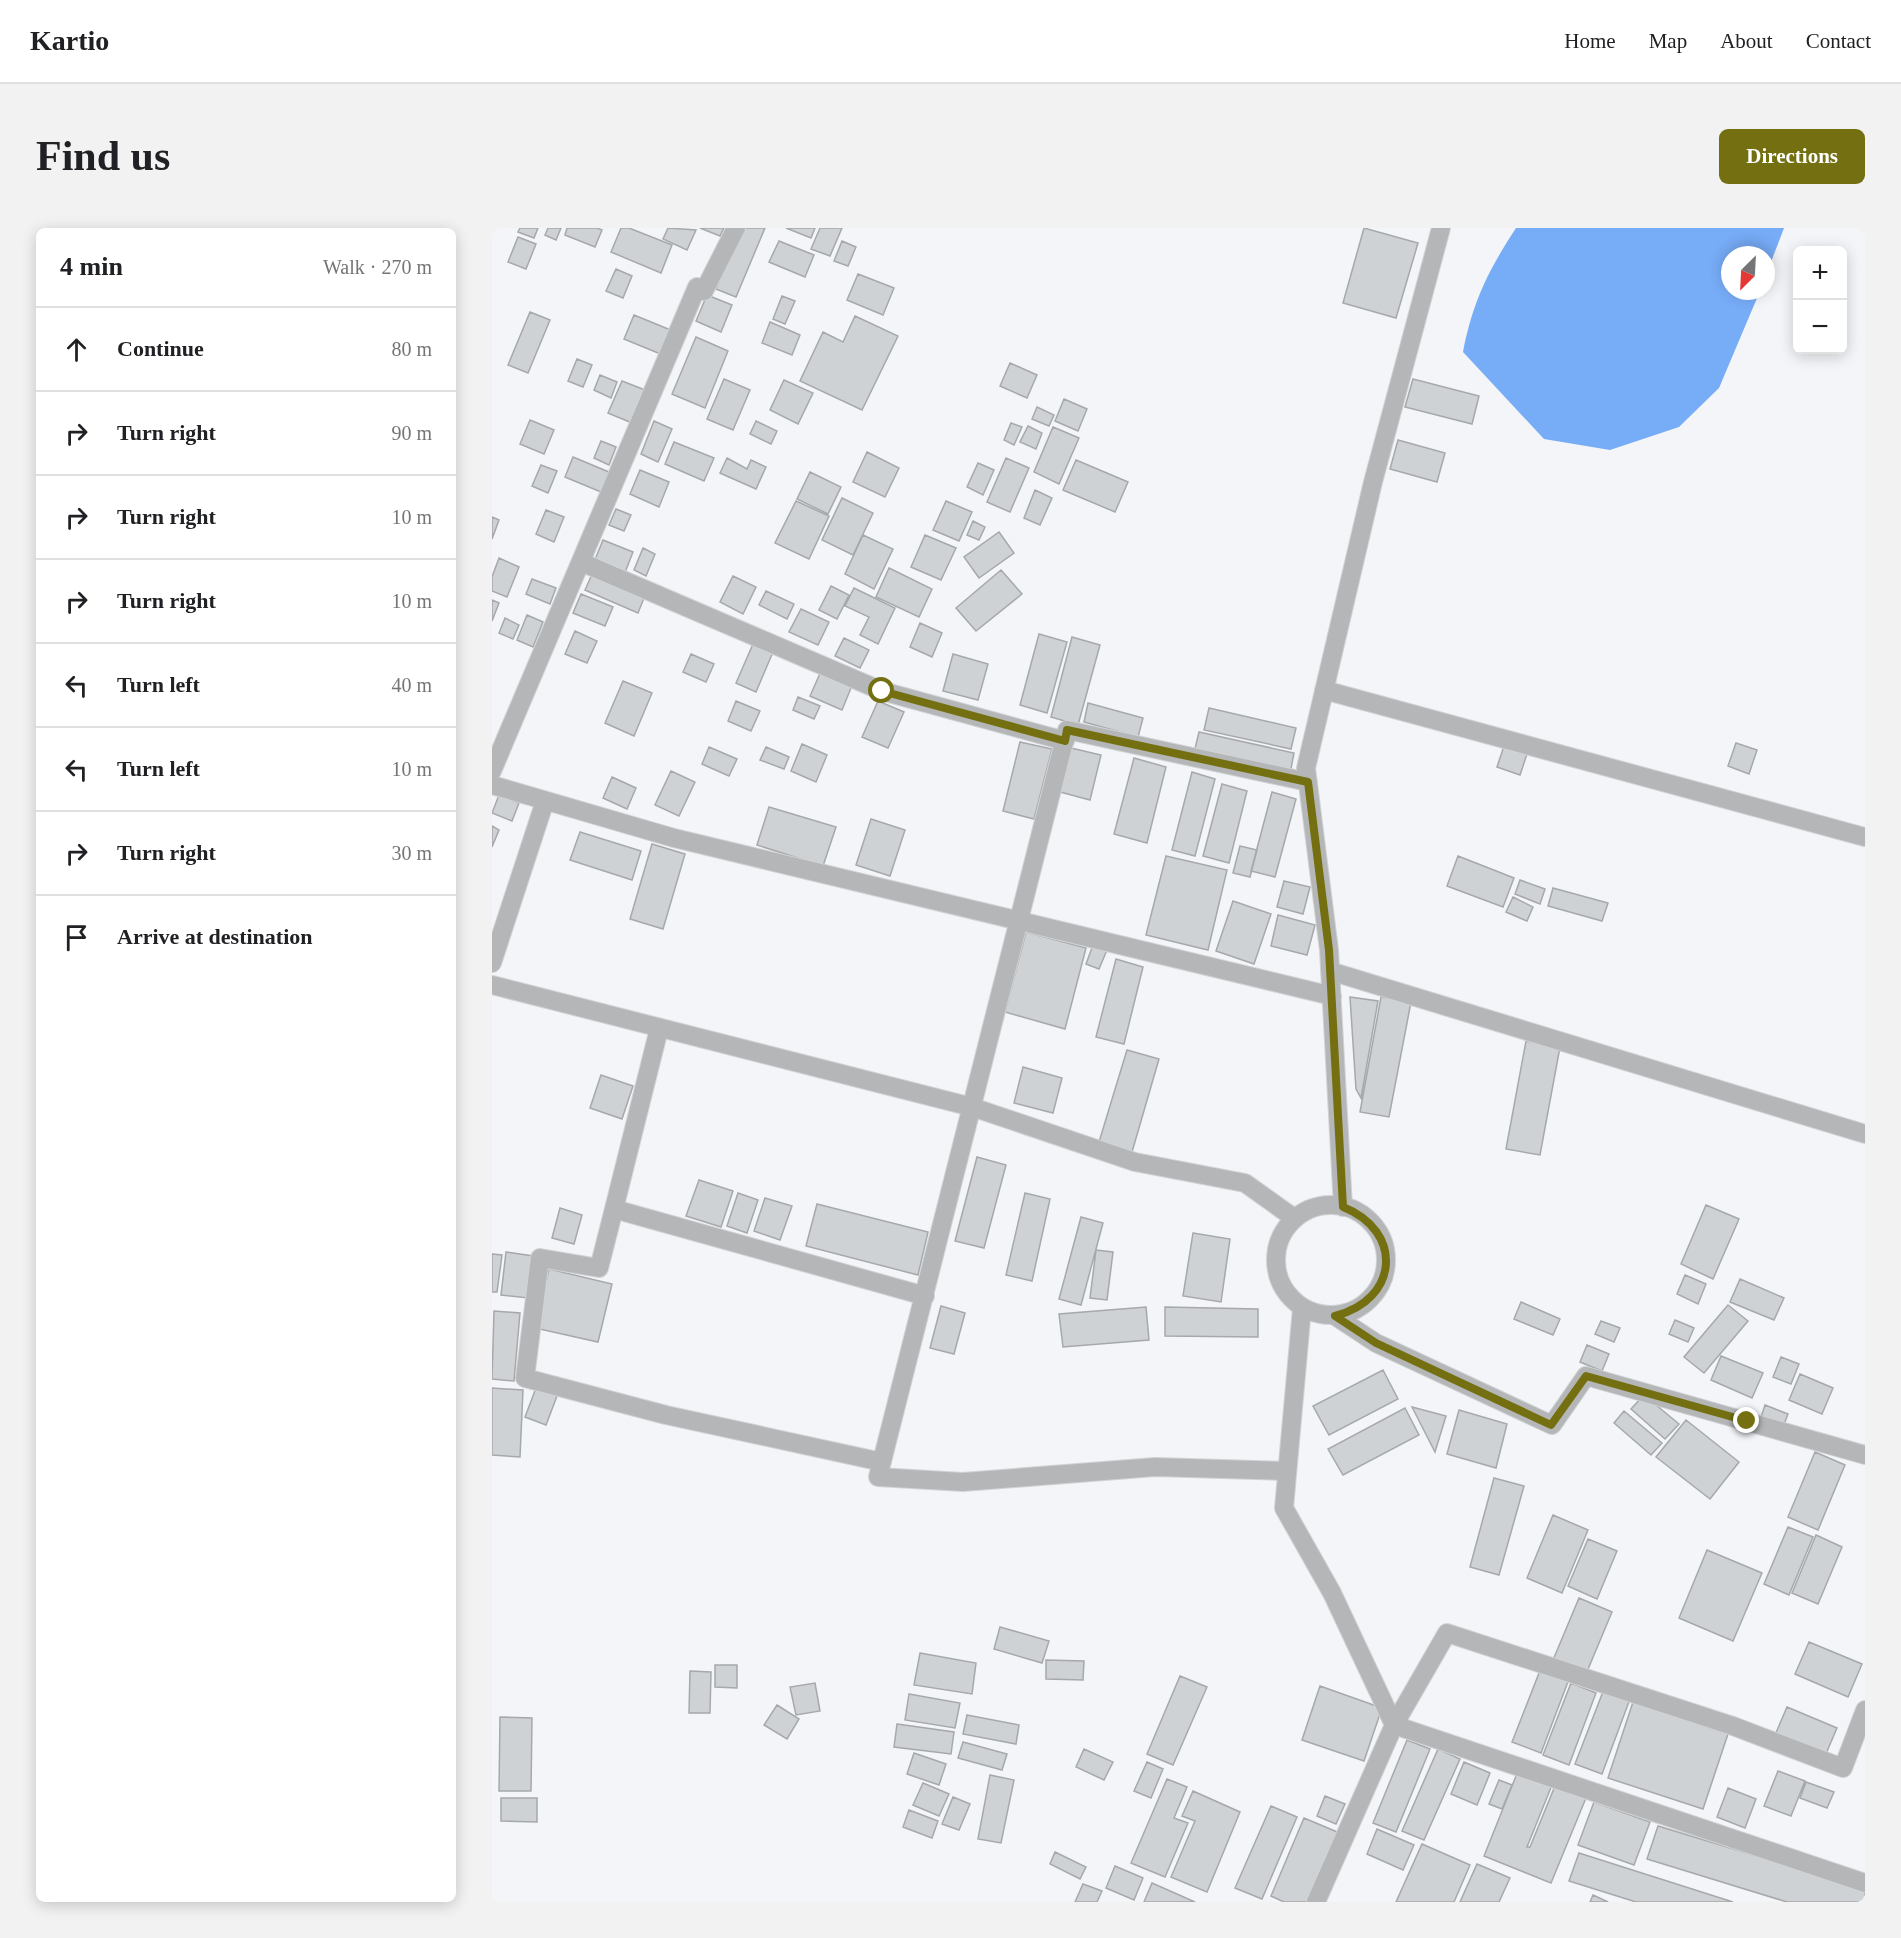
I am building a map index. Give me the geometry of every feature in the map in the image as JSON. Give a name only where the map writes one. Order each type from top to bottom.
[{"type":"street","points":[[492,771],[696,287],[704,291],[736,228]]},
{"type":"street","points":[[1343,1207],[1330,971],[1306,768],[1373,482],[1441,228]]},
{"type":"street","points":[[581,562],[882,691],[1065,741]]},
{"type":"street","points":[[1324,690],[1865,837]]},
{"type":"street","points":[[1287,1471],[1155,1467],[963,1482],[878,1477],[1067,730],[1308,782]]},
{"type":"street","points":[[492,785],[674,838],[1019,923],[1332,996]]},
{"type":"street","points":[[492,963],[545,801]]},
{"type":"street","points":[[1330,971],[1865,1134]]},
{"type":"street","points":[[492,985],[972,1107],[1135,1162],[1245,1183],[1294,1218]]},
{"type":"street","points":[[660,1029],[599,1268],[540,1257],[525,1378],[666,1415],[882,1462]]},
{"type":"street","points":[[1326,1205],[1343,1207],[1360,1213],[1373,1224],[1382,1239],[1386,1256],[1385,1273],[1378,1290],[1367,1302],[1352,1312],[1335,1316],[1318,1314],[1302,1308],[1289,1296],[1280,1282],[1276,1265],[1277,1248],[1283,1231],[1294,1218],[1309,1209],[1326,1205]]},
{"type":"street","points":[[614,1209],[925,1296]]},
{"type":"street","points":[[1302,1308],[1284,1508],[1332,1593],[1394,1725],[1865,1883]]},
{"type":"street","points":[[1335,1316],[1376,1343],[1551,1425],[1586,1376],[1865,1455]]},
{"type":"street","points":[[1316,1902],[1394,1725],[1446,1633],[1733,1726],[1843,1768],[1865,1710]]},
{"type":"water","points":[[1516,228],[1784,228],[1775,252],[1775,246],[1721,246],[1721,300],[1756,300],[1719,388],[1679,427],[1610,450],[1544,439],[1463,352],[1477,302],[1497,258]]},
{"type":"building","points":[[520,228],[538,228],[534,238],[518,232]]},
{"type":"building","points":[[548,228],[561,228],[556,240],[545,235]]},
{"type":"building","points":[[567,228],[602,230],[595,247],[565,235]]},
{"type":"building","points":[[621,228],[629,228],[672,245],[661,273],[611,252]]},
{"type":"building","points":[[668,228],[696,230],[687,250],[663,239]]},
{"type":"building","points":[[700,228],[724,228],[720,236]]},
{"type":"building","points":[[740,228],[765,228],[736,297],[716,289]]},
{"type":"building","points":[[786,228],[815,228],[811,238]]},
{"type":"building","points":[[820,228],[842,228],[830,256],[811,249]]},
{"type":"building","points":[[1364,228],[1418,243],[1396,318],[1343,303]]},
{"type":"building","points":[[518,237],[536,244],[526,269],[508,262]]},
{"type":"building","points":[[779,241],[814,255],[805,277],[769,262]]},
{"type":"building","points":[[842,241],[856,247],[848,266],[834,261]]},
{"type":"building","points":[[616,269],[632,276],[623,298],[606,291]]},
{"type":"building","points":[[858,274],[894,288],[883,315],[847,300]]},
{"type":"building","points":[[707,295],[732,305],[721,332],[696,321]]},
{"type":"building","points":[[782,296],[795,301],[785,324],[773,319]]},
{"type":"building","points":[[530,312],[550,320],[528,373],[508,365]]},
{"type":"building","points":[[634,315],[673,331],[663,355],[624,339]]},
{"type":"building","points":[[855,316],[898,336],[862,410],[800,381],[823,332],[843,342]]},
{"type":"building","points":[[770,322],[800,335],[792,355],[762,343]]},
{"type":"building","points":[[696,337],[728,351],[705,408],[672,394]]},
{"type":"building","points":[[577,359],[592,365],[583,387],[568,381]]},
{"type":"building","points":[[1010,363],[1037,375],[1027,398],[1000,386]]},
{"type":"building","points":[[600,375],[617,382],[611,398],[594,390]]},
{"type":"building","points":[[724,379],[750,390],[733,430],[707,419]]},
{"type":"building","points":[[1413,379],[1479,396],[1472,424],[1405,407]]},
{"type":"building","points":[[784,380],[813,393],[798,424],[770,410]]},
{"type":"building","points":[[622,381],[645,390],[632,423],[608,413]]},
{"type":"building","points":[[1064,399],[1087,409],[1078,431],[1055,421]]},
{"type":"building","points":[[1037,407],[1054,415],[1049,426],[1032,419]]},
{"type":"building","points":[[530,420],[554,430],[544,454],[520,444]]},
{"type":"building","points":[[654,421],[672,429],[658,462],[641,454]]},
{"type":"building","points":[[756,421],[777,431],[771,444],[750,434]]},
{"type":"building","points":[[1011,423],[1022,427],[1014,445],[1004,440]]},
{"type":"building","points":[[1028,426],[1042,433],[1036,449],[1020,442]]},
{"type":"building","points":[[1053,427],[1079,438],[1059,484],[1034,472]]},
{"type":"building","points":[[1398,440],[1445,453],[1437,482],[1390,469]]},
{"type":"building","points":[[601,441],[616,447],[609,465],[594,458]]},
{"type":"building","points":[[674,442],[714,458],[704,481],[665,464]]},
{"type":"building","points":[[867,452],[899,468],[885,497],[853,482]]},
{"type":"building","points":[[573,457],[609,472],[601,492],[565,477]]},
{"type":"building","points":[[727,458],[747,469],[751,460],[766,467],[756,489],[720,473]]},
{"type":"building","points":[[1006,458],[1029,468],[1010,512],[987,502]]},
{"type":"building","points":[[1076,460],[1128,482],[1115,512],[1063,490]]},
{"type":"building","points":[[978,463],[994,470],[983,495],[967,487]]},
{"type":"building","points":[[541,465],[557,471],[548,493],[532,486]]},
{"type":"building","points":[[640,470],[669,482],[659,507],[630,494]]},
{"type":"building","points":[[810,472],[841,487],[828,514],[797,499]]},
{"type":"building","points":[[1035,490],[1052,498],[1040,525],[1024,518]]},
{"type":"building","points":[[842,498],[873,513],[853,555],[822,540]]},
{"type":"building","points":[[796,501],[829,516],[809,559],[775,543]]},
{"type":"building","points":[[946,501],[972,512],[959,541],[933,530]]},
{"type":"building","points":[[616,509],[631,515],[624,531],[609,525]]},
{"type":"building","points":[[546,510],[564,517],[554,542],[536,534]]},
{"type":"building","points":[[492,517],[499,520],[492,539]]},
{"type":"building","points":[[973,521],[985,527],[979,540],[967,535]]},
{"type":"building","points":[[999,532],[1014,553],[979,578],[964,557]]},
{"type":"building","points":[[863,535],[893,549],[874,589],[845,574]]},
{"type":"building","points":[[925,535],[956,548],[941,580],[911,567]]},
{"type":"building","points":[[603,540],[633,552],[624,575],[594,562]]},
{"type":"building","points":[[643,548],[655,554],[646,576],[634,570]]},
{"type":"building","points":[[499,558],[519,567],[507,597],[492,591],[492,577]]},
{"type":"building","points":[[889,568],[932,589],[919,617],[876,597]]},
{"type":"building","points":[[594,570],[646,593],[638,613],[585,590]]},
{"type":"building","points":[[1001,570],[1022,594],[976,631],[956,608]]},
{"type":"building","points":[[733,576],[756,587],[743,614],[720,602]]},
{"type":"building","points":[[532,579],[556,588],[550,604],[526,594]]},
{"type":"building","points":[[831,586],[849,595],[837,619],[819,610]]},
{"type":"building","points":[[854,588],[895,608],[878,644],[860,635],[869,617],[845,606]]},
{"type":"building","points":[[766,591],[794,604],[787,619],[759,605]]},
{"type":"building","points":[[581,594],[613,607],[605,626],[573,613]]},
{"type":"building","points":[[492,600],[499,603],[492,621]]},
{"type":"building","points":[[801,609],[829,622],[818,645],[789,632]]},
{"type":"building","points":[[527,615],[543,622],[533,647],[517,640]]},
{"type":"building","points":[[505,618],[519,625],[513,639],[499,633]]},
{"type":"building","points":[[920,623],[942,633],[932,657],[910,647]]},
{"type":"building","points":[[575,631],[597,641],[587,663],[565,654]]},
{"type":"building","points":[[1039,634],[1067,642],[1047,713],[1020,705]]},
{"type":"building","points":[[1072,637],[1100,645],[1078,725],[1051,717]]},
{"type":"building","points":[[844,638],[869,650],[860,668],[835,656]]},
{"type":"building","points":[[753,644],[773,652],[756,692],[736,683]]},
{"type":"building","points":[[691,654],[714,664],[706,682],[683,672]]},
{"type":"building","points":[[953,654],[988,664],[978,700],[943,691]]},
{"type":"building","points":[[822,669],[853,683],[842,710],[810,696]]},
{"type":"building","points":[[623,681],[652,693],[634,736],[605,723]]},
{"type":"building","points":[[798,697],[820,706],[814,719],[793,710]]},
{"type":"building","points":[[736,701],[760,711],[751,731],[728,721]]},
{"type":"building","points":[[878,701],[904,712],[888,748],[862,737]]},
{"type":"building","points":[[1088,703],[1143,718],[1138,737],[1084,722]]},
{"type":"building","points":[[1209,708],[1296,728],[1291,749],[1204,730]]},
{"type":"building","points":[[1199,732],[1294,753],[1290,774],[1194,753]]},
{"type":"building","points":[[1020,742],[1052,749],[1034,819],[1003,811]]},
{"type":"building","points":[[1736,743],[1757,750],[1749,774],[1728,766]]},
{"type":"building","points":[[802,744],[827,755],[816,782],[791,771]]},
{"type":"building","points":[[1504,746],[1527,754],[1520,775],[1497,767]]},
{"type":"building","points":[[709,747],[737,759],[729,776],[702,764]]},
{"type":"building","points":[[766,747],[789,757],[784,769],[760,760]]},
{"type":"building","points":[[1071,748],[1101,755],[1090,800],[1060,792]]},
{"type":"building","points":[[1134,758],[1166,767],[1147,843],[1114,834]]},
{"type":"building","points":[[671,771],[695,782],[679,816],[655,805]]},
{"type":"building","points":[[1192,772],[1215,779],[1195,856],[1172,850]]},
{"type":"building","points":[[612,777],[636,788],[627,809],[603,798]]},
{"type":"building","points":[[1222,784],[1247,791],[1229,863],[1203,856]]},
{"type":"building","points":[[1272,792],[1296,799],[1275,877],[1251,871]]},
{"type":"building","points":[[499,795],[519,803],[512,821],[492,813]]},
{"type":"building","points":[[769,807],[836,827],[823,866],[757,845]]},
{"type":"building","points":[[871,819],[905,830],[890,876],[856,865]]},
{"type":"building","points":[[492,826],[499,830],[492,847]]},
{"type":"building","points":[[580,832],[641,851],[632,880],[570,860]]},
{"type":"building","points":[[652,844],[685,854],[663,929],[630,919]]},
{"type":"building","points":[[1240,846],[1257,850],[1250,877],[1233,873]]},
{"type":"building","points":[[1166,856],[1227,870],[1208,950],[1146,935]]},
{"type":"building","points":[[1458,856],[1514,878],[1503,907],[1447,886]]},
{"type":"building","points":[[1520,880],[1545,889],[1540,904],[1515,894]]},
{"type":"building","points":[[1284,881],[1310,887],[1303,914],[1277,907]]},
{"type":"building","points":[[1553,888],[1608,903],[1602,921],[1548,906]]},
{"type":"building","points":[[1513,897],[1533,907],[1527,921],[1506,912]]},
{"type":"building","points":[[1233,901],[1271,914],[1254,964],[1216,951]]},
{"type":"building","points":[[1278,915],[1315,925],[1307,955],[1271,946]]},
{"type":"building","points":[[1026,932],[1086,948],[1065,1029],[1005,1012]]},
{"type":"building","points":[[1093,945],[1107,950],[1099,969],[1086,964]]},
{"type":"building","points":[[1116,959],[1143,967],[1124,1044],[1096,1037]]},
{"type":"building","points":[[1350,997],[1378,1001],[1361,1098],[1356,1089]]},
{"type":"building","points":[[1381,997],[1411,1002],[1389,1117],[1360,1112]]},
{"type":"building","points":[[1526,1041],[1560,1047],[1540,1155],[1506,1149]]},
{"type":"building","points":[[1127,1050],[1159,1059],[1132,1152],[1099,1142]]},
{"type":"building","points":[[1023,1067],[1062,1078],[1053,1113],[1014,1103]]},
{"type":"building","points":[[601,1075],[633,1086],[622,1119],[590,1108]]},
{"type":"building","points":[[977,1157],[1006,1165],[984,1248],[955,1241]]},
{"type":"building","points":[[699,1180],[733,1191],[721,1227],[686,1216]]},
{"type":"building","points":[[738,1193],[758,1200],[747,1233],[727,1226]]},
{"type":"building","points":[[1025,1193],[1050,1199],[1032,1281],[1006,1275]]},
{"type":"building","points":[[765,1198],[792,1206],[780,1240],[754,1231]]},
{"type":"building","points":[[817,1204],[928,1232],[918,1275],[806,1246]]},
{"type":"building","points":[[1706,1205],[1739,1219],[1713,1279],[1681,1264]]},
{"type":"building","points":[[560,1208],[582,1215],[574,1244],[552,1238]]},
{"type":"building","points":[[1081,1217],[1103,1223],[1081,1305],[1059,1299]]},
{"type":"building","points":[[1193,1233],[1230,1239],[1221,1302],[1183,1296]]},
{"type":"building","points":[[1096,1250],[1113,1252],[1107,1300],[1090,1298]]},
{"type":"building","points":[[506,1252],[533,1256],[528,1298],[501,1295]]},
{"type":"building","points":[[492,1254],[502,1255],[497,1292],[492,1292]]},
{"type":"building","points":[[549,1269],[612,1284],[598,1342],[535,1328]]},
{"type":"building","points":[[1685,1275],[1706,1284],[1698,1304],[1677,1294]]},
{"type":"building","points":[[1740,1279],[1784,1298],[1774,1320],[1730,1302]]},
{"type":"building","points":[[1521,1302],[1560,1319],[1553,1335],[1514,1319]]},
{"type":"building","points":[[1728,1305],[1748,1321],[1704,1373],[1684,1357]]},
{"type":"building","points":[[941,1306],[965,1313],[954,1354],[930,1348]]},
{"type":"building","points":[[1146,1307],[1149,1340],[1063,1347],[1059,1314]]},
{"type":"building","points":[[1165,1307],[1258,1309],[1258,1337],[1165,1336]]},
{"type":"building","points":[[494,1311],[520,1313],[514,1381],[492,1379]]},
{"type":"building","points":[[1675,1320],[1694,1328],[1688,1342],[1669,1334]]},
{"type":"building","points":[[1601,1321],[1620,1328],[1614,1342],[1595,1334]]},
{"type":"building","points":[[1587,1345],[1609,1354],[1602,1371],[1580,1362]]},
{"type":"building","points":[[1721,1356],[1763,1373],[1752,1398],[1711,1380]]},
{"type":"building","points":[[1781,1357],[1799,1364],[1791,1384],[1773,1377]]},
{"type":"building","points":[[1383,1370],[1398,1399],[1329,1435],[1313,1406]]},
{"type":"building","points":[[1800,1374],[1833,1388],[1822,1414],[1789,1400]]},
{"type":"building","points":[[492,1388],[523,1390],[520,1457],[492,1455]]},
{"type":"building","points":[[536,1388],[557,1396],[546,1425],[525,1417]]},
{"type":"building","points":[[1644,1395],[1679,1424],[1665,1439],[1631,1409]]},
{"type":"building","points":[[1765,1405],[1788,1414],[1783,1427],[1761,1417]]},
{"type":"building","points":[[1412,1407],[1446,1416],[1435,1452]]},
{"type":"building","points":[[1405,1408],[1419,1435],[1343,1475],[1328,1449]]},
{"type":"building","points":[[1459,1410],[1507,1424],[1496,1468],[1447,1454]]},
{"type":"building","points":[[1624,1411],[1662,1443],[1651,1455],[1614,1423]]},
{"type":"building","points":[[1686,1420],[1739,1462],[1710,1499],[1656,1457]]},
{"type":"building","points":[[1815,1452],[1845,1465],[1818,1530],[1788,1517]]},
{"type":"building","points":[[1494,1478],[1524,1486],[1499,1575],[1470,1567]]},
{"type":"building","points":[[1553,1515],[1588,1530],[1562,1593],[1527,1578]]},
{"type":"building","points":[[1788,1527],[1813,1537],[1789,1595],[1764,1584]]},
{"type":"building","points":[[1816,1535],[1842,1547],[1818,1604],[1792,1593]]},
{"type":"building","points":[[1588,1539],[1617,1551],[1597,1599],[1568,1586]]},
{"type":"building","points":[[1707,1550],[1762,1573],[1733,1641],[1679,1618]]},
{"type":"building","points":[[1579,1598],[1612,1612],[1586,1674],[1553,1660]]},
{"type":"building","points":[[1000,1627],[1049,1641],[1042,1663],[994,1649]]},
{"type":"building","points":[[1809,1642],[1862,1664],[1848,1697],[1795,1674]]},
{"type":"building","points":[[920,1653],[976,1663],[972,1694],[914,1685]]},
{"type":"building","points":[[1046,1660],[1084,1661],[1083,1680],[1046,1679]]},
{"type":"building","points":[[715,1665],[737,1665],[737,1688],[715,1687]]},
{"type":"building","points":[[1541,1668],[1569,1679],[1541,1753],[1512,1742]]},
{"type":"building","points":[[690,1671],[711,1672],[710,1713],[689,1713]]},
{"type":"building","points":[[1180,1676],[1207,1687],[1173,1765],[1147,1754]]},
{"type":"building","points":[[815,1683],[820,1711],[796,1715],[790,1687]]},
{"type":"building","points":[[1571,1683],[1596,1693],[1569,1765],[1543,1755]]},
{"type":"building","points":[[1320,1686],[1382,1708],[1364,1761],[1302,1740]]},
{"type":"building","points":[[1604,1689],[1630,1699],[1602,1774],[1575,1764]]},
{"type":"building","points":[[909,1694],[960,1703],[955,1728],[905,1720]]},
{"type":"building","points":[[1633,1702],[1728,1734],[1703,1809],[1608,1778]]},
{"type":"building","points":[[777,1705],[799,1719],[787,1739],[764,1725]]},
{"type":"building","points":[[1787,1707],[1837,1728],[1825,1756],[1775,1735]]},
{"type":"building","points":[[967,1715],[1019,1725],[1016,1744],[963,1734]]},
{"type":"building","points":[[500,1717],[532,1718],[531,1791],[499,1791]]},
{"type":"building","points":[[897,1724],[954,1732],[951,1754],[894,1747]]},
{"type":"building","points":[[1407,1740],[1430,1749],[1396,1832],[1373,1823]]},
{"type":"building","points":[[963,1742],[1007,1754],[1002,1770],[958,1758]]},
{"type":"building","points":[[1084,1749],[1113,1762],[1104,1780],[1076,1767]]},
{"type":"building","points":[[1438,1749],[1460,1759],[1424,1840],[1402,1831]]},
{"type":"building","points":[[914,1753],[946,1764],[939,1785],[907,1774]]},
{"type":"building","points":[[1147,1762],[1163,1769],[1151,1798],[1134,1791]]},
{"type":"building","points":[[1464,1762],[1490,1773],[1477,1805],[1451,1794]]},
{"type":"building","points":[[1518,1771],[1552,1785],[1527,1847],[1530,1847],[1555,1786],[1586,1798],[1551,1883],[1484,1856]]},
{"type":"building","points":[[1778,1771],[1805,1781],[1791,1816],[1764,1806]]},
{"type":"building","points":[[990,1775],[1014,1780],[1001,1843],[978,1839]]},
{"type":"building","points":[[1167,1779],[1187,1787],[1174,1818],[1188,1823],[1165,1877],[1131,1863]]},
{"type":"building","points":[[1499,1780],[1512,1785],[1502,1809],[1489,1804]]},
{"type":"building","points":[[1806,1782],[1834,1792],[1827,1808],[1800,1798]]},
{"type":"building","points":[[923,1783],[949,1794],[939,1816],[913,1805]]},
{"type":"building","points":[[1728,1788],[1756,1799],[1745,1828],[1717,1817]]},
{"type":"building","points":[[1193,1791],[1240,1812],[1207,1892],[1171,1877],[1195,1821],[1182,1816]]},
{"type":"building","points":[[1325,1796],[1345,1804],[1336,1824],[1317,1816]]},
{"type":"building","points":[[953,1797],[970,1804],[959,1830],[942,1824]]},
{"type":"building","points":[[501,1798],[537,1798],[537,1822],[501,1821]]},
{"type":"building","points":[[1594,1802],[1650,1822],[1634,1865],[1578,1845]]},
{"type":"building","points":[[1271,1806],[1297,1817],[1262,1899],[1235,1888]]},
{"type":"building","points":[[909,1810],[938,1821],[932,1838],[903,1827]]},
{"type":"building","points":[[1304,1818],[1342,1834],[1313,1902],[1284,1902],[1271,1896]]},
{"type":"building","points":[[1658,1826],[1865,1889],[1865,1902],[1787,1902],[1647,1859]]},
{"type":"building","points":[[1377,1829],[1414,1845],[1403,1870],[1367,1854]]},
{"type":"building","points":[[1422,1844],[1470,1865],[1454,1902],[1396,1902]]},
{"type":"building","points":[[1055,1852],[1086,1867],[1080,1879],[1050,1864]]},
{"type":"building","points":[[1579,1853],[1733,1902],[1636,1902],[1569,1881]]},
{"type":"building","points":[[1477,1864],[1510,1878],[1499,1902],[1460,1902]]},
{"type":"building","points":[[1115,1866],[1143,1878],[1134,1900],[1106,1888]]},
{"type":"building","points":[[1152,1883],[1195,1902],[1144,1902]]},
{"type":"building","points":[[1083,1884],[1102,1891],[1097,1902],[1075,1902]]},
{"type":"building","points":[[1593,1895],[1608,1902],[1590,1902]]},
{"type":"route","points":[[882,691],[1065,741],[1067,730],[1308,782],[1329,950],[1343,1207],[1360,1213],[1373,1224],[1382,1239],[1386,1256],[1385,1273],[1378,1290],[1367,1302],[1352,1312],[1335,1316],[1376,1343],[1551,1425],[1586,1376],[1747,1421]]}]
